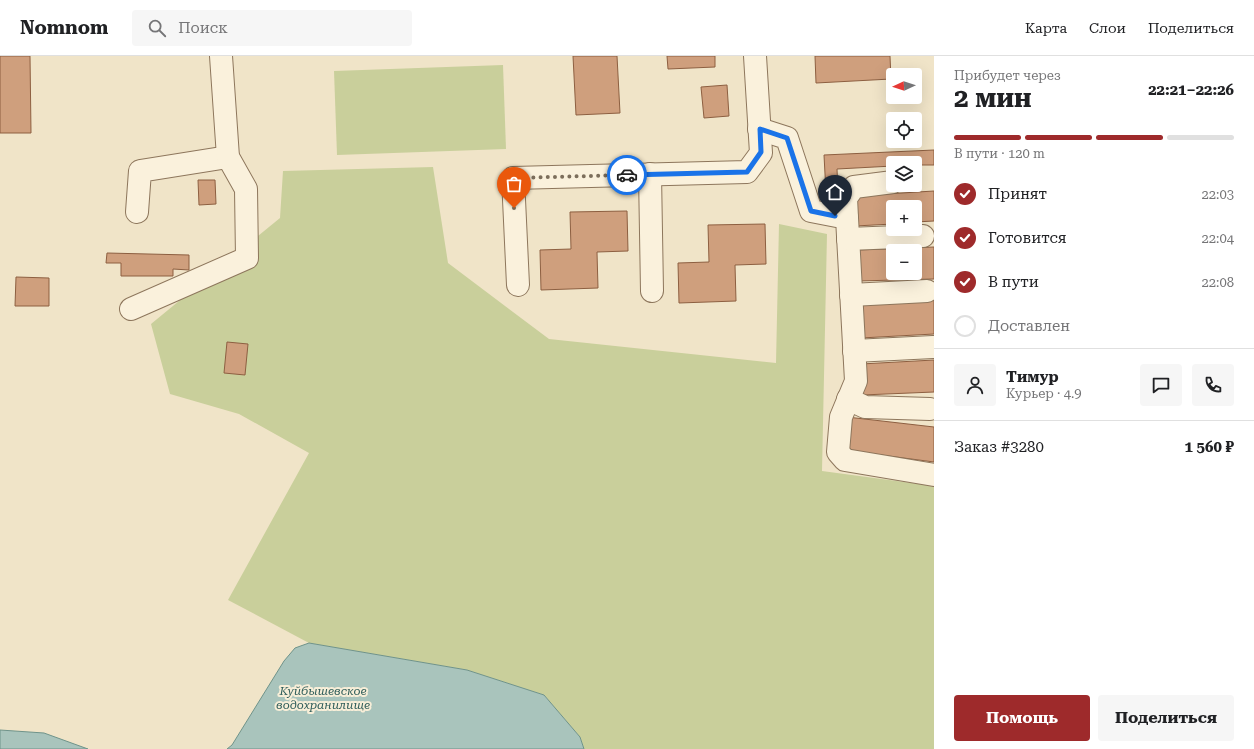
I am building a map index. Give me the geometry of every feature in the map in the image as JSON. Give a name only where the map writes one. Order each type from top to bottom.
[{"type":"lane","points":[[131,309],[247,258],[246,189],[228,157],[221,56]]},
{"type":"lane","points":[[518,285],[513,178],[747,172],[761,152],[755,56]]},
{"type":"lane","points":[[760,129],[787,138],[811,211],[848,228],[924,236]]},
{"type":"lane","points":[[137,212],[140,171],[228,157]]},
{"type":"lane","points":[[650,174],[652,291]]},
{"type":"lane","points":[[886,183],[854,187],[846,198],[856,381],[841,417],[838,452],[845,460],[934,475]]},
{"type":"lane","points":[[851,295],[928,291]]},
{"type":"lane","points":[[854,351],[933,347]]},
{"type":"lane","points":[[848,399],[865,407],[930,409]]},
{"type":"green space","points":[[503,65],[506,149],[337,155],[334,71]]},
{"type":"green space","points":[[433,167],[448,263],[549,339],[776,363],[779,224],[827,234],[822,471],[934,486],[934,749],[584,749],[580,737],[544,695],[467,670],[309,643],[228,600],[309,453],[239,414],[170,394],[151,324],[280,218],[283,171]]},
{"type":"water","name":"Куйбышевское водохранилище","points":[[309,643],[467,670],[544,695],[580,737],[584,749],[227,749],[232,745],[284,661],[295,648]]},
{"type":"water","points":[[0,730],[44,733],[88,749],[0,749]]},
{"type":"building","points":[[0,56],[30,56],[31,133],[0,133]]},
{"type":"building","points":[[573,56],[617,56],[620,113],[576,115]]},
{"type":"building","points":[[667,56],[715,56],[715,67],[668,69]]},
{"type":"building","points":[[815,56],[890,56],[891,68],[886,68],[886,79],[816,83]]},
{"type":"building","points":[[727,85],[729,116],[704,118],[701,87]]},
{"type":"building","points":[[934,150],[934,165],[922,165],[922,156],[886,156],[886,166],[837,169],[838,192],[826,193],[824,155]]},
{"type":"building","points":[[198,180],[215,180],[216,204],[199,205]]},
{"type":"building","points":[[934,191],[934,221],[922,222],[922,200],[886,200],[886,224],[855,226],[853,196]]},
{"type":"building","points":[[627,211],[628,251],[597,252],[598,288],[541,290],[540,250],[571,249],[570,212]]},
{"type":"building","points":[[765,224],[766,264],[735,265],[736,301],[679,303],[678,263],[709,262],[708,225]]},
{"type":"building","points":[[922,247],[934,247],[934,279],[922,279]]},
{"type":"building","points":[[886,249],[886,280],[896,280],[858,281],[857,250]]},
{"type":"building","points":[[107,253],[189,255],[189,270],[173,269],[173,276],[121,276],[121,263],[106,263]]},
{"type":"building","points":[[16,277],[49,278],[49,306],[15,306]]},
{"type":"building","points":[[934,300],[934,334],[861,338],[860,305]]},
{"type":"building","points":[[227,342],[248,344],[245,375],[224,373]]},
{"type":"building","points":[[934,360],[934,392],[862,395],[861,364]]},
{"type":"building","points":[[847,417],[934,427],[934,462],[843,450]]},
{"type":"way so far","points":[[514,208],[513,178],[627,175]]},
{"type":"route","points":[[627,175],[747,172],[761,152],[760,129],[787,138],[811,211],[835,216]]}]
